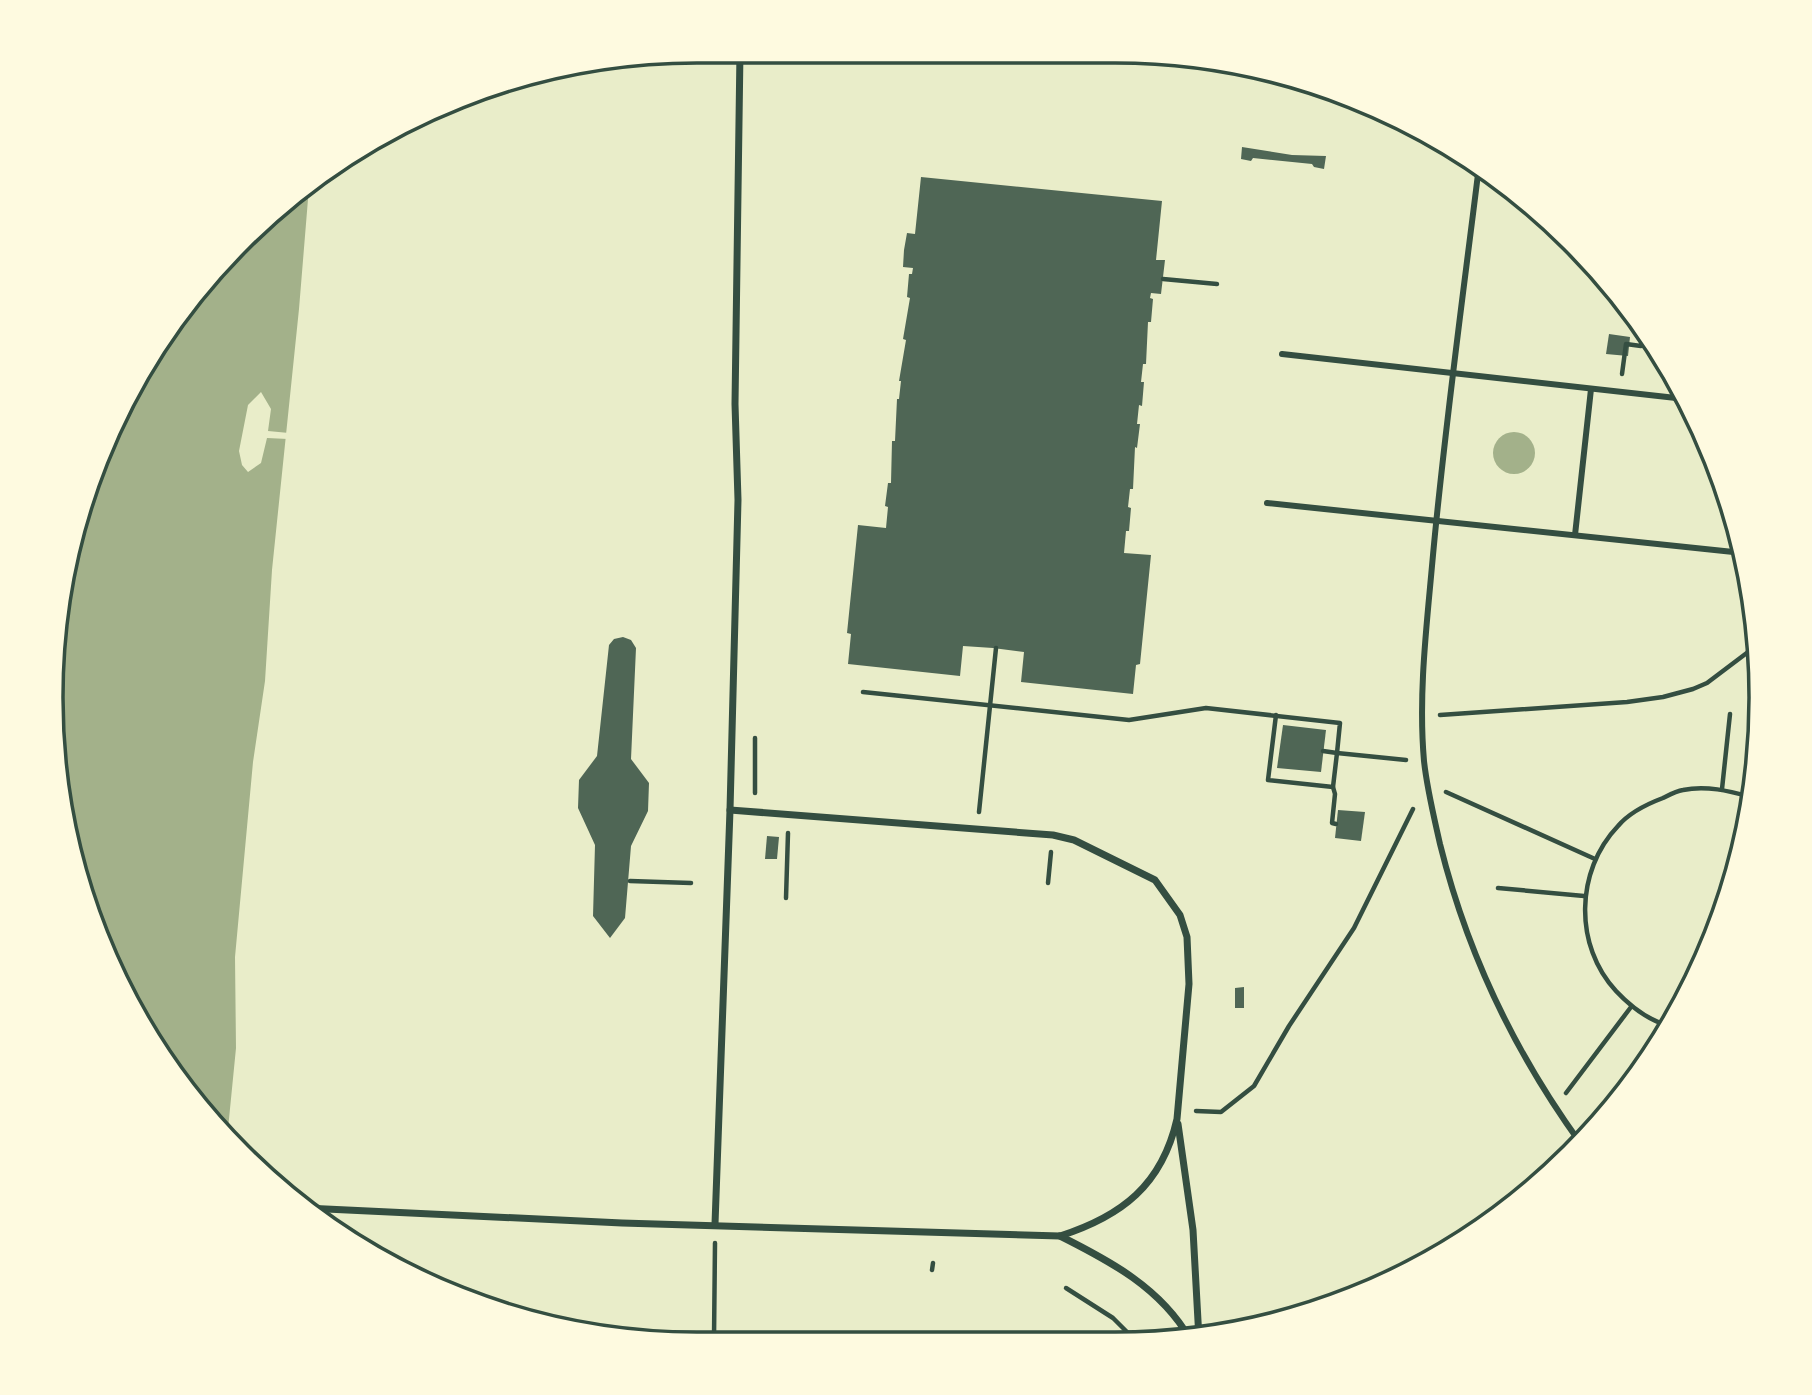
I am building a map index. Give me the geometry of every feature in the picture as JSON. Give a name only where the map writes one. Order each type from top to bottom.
[{"type":"street","points":[[715,1224],[738,500],[735,404],[740,63]]},
{"type":"street","points":[[1478,177],[1437,520],[1422,716],[1424,762],[1445,862],[1466,931],[1485,980],[1555,1108],[1574,1134]]},
{"type":"street","points":[[1282,354],[1674,399]]},
{"type":"street","points":[[1575,534],[1591,389]]},
{"type":"street","points":[[1267,503],[1732,552]]},
{"type":"street","points":[[322,1209],[622,1223],[1059,1236],[1092,1225],[1128,1203],[1154,1175],[1173,1138],[1177,1119],[1189,984],[1187,937],[1180,915],[1155,880],[1104,853],[1074,840],[1053,835],[978,827],[730,810]]},
{"type":"street","points":[[1177,1119],[1194,1230],[1198,1327]]},
{"type":"street","points":[[1059,1236],[1099,1255],[1139,1282],[1165,1304],[1183,1328]]},
{"type":"path","points":[[1163,279],[1217,284]]},
{"type":"path","points":[[1620,392],[1626,344],[1641,344]]},
{"type":"path","points":[[978,827],[996,648]]},
{"type":"path","points":[[1422,716],[1627,702],[1663,697],[1693,690],[1707,683],[1748,652]]},
{"type":"path","points":[[863,692],[1129,720],[1206,708],[1340,723],[1333,787],[1335,794],[1332,823],[1336,824]]},
{"type":"path","points":[[1721,789],[1730,714]]},
{"type":"path","points":[[1276,715],[1268,780],[1333,787]]},
{"type":"path","points":[[755,738],[755,811]]},
{"type":"path","points":[[1323,751],[1424,762]]},
{"type":"path","points":[[1221,1112],[1254,1086],[1289,1026],[1354,928],[1427,783],[1595,859]]},
{"type":"path","points":[[1660,1021],[1631,1007],[1606,980],[1588,941],[1584,896],[1595,859],[1618,825],[1647,804],[1683,790],[1721,789],[1742,794]]},
{"type":"path","points":[[786,898],[788,814]]},
{"type":"path","points":[[1048,883],[1053,835]]},
{"type":"path","points":[[631,881],[691,883]]},
{"type":"path","points":[[1499,888],[1584,896]]},
{"type":"path","points":[[1555,1108],[1631,1007]]},
{"type":"path","points":[[713,1332],[715,1224]]},
{"type":"path","points":[[932,1270],[933,1263]]},
{"type":"path","points":[[1066,1288],[1113,1318],[1127,1332]]},
{"type":"shaded area","points":[[308,196],[272,570],[265,681],[253,762],[235,957],[236,1048],[228,1125],[194,1084],[148,1015],[111,940],[97,901],[75,821],[68,780],[64,739],[64,656],[75,574],[85,533],[111,455],[128,417],[170,345],[220,279],[279,220]]},
{"type":"shaded area","points":[[1514,432],[1529,438],[1535,453],[1529,468],[1514,474],[1499,468],[1493,453],[1499,438]]},
{"type":"pier","points":[[261,392],[271,409],[268,431],[289,433],[288,439],[267,438],[261,463],[248,472],[242,465],[239,451],[248,405]]},
{"type":"building","points":[[1242,147],[1292,155],[1326,156],[1324,169],[1312,164],[1241,159]]},
{"type":"building","points":[[921,177],[1162,201],[1156,260],[1165,260],[1161,294],[1151,293],[1150,298],[1153,299],[1151,322],[1148,322],[1146,364],[1143,364],[1142,406],[1139,405],[1137,424],[1140,424],[1137,448],[1135,447],[1133,489],[1130,489],[1128,507],[1131,508],[1129,531],[1126,531],[1124,553],[1151,555],[1140,664],[1136,665],[1133,694],[1021,682],[1024,652],[993,648],[963,646],[960,676],[848,664],[851,634],[847,633],[858,525],[886,528],[888,507],[885,506],[888,483],[891,483],[892,441],[895,441],[897,399],[906,340],[903,339],[910,298],[907,297],[909,274],[912,274],[913,268],[903,267],[904,250],[907,233],[915,234]]},
{"type":"building","points":[[1609,334],[1630,337],[1628,356],[1606,354]]},
{"type":"building","points":[[623,637],[631,640],[636,648],[631,759],[649,783],[648,811],[631,846],[625,918],[610,938],[593,916],[595,845],[578,808],[579,780],[597,756],[609,645],[614,639]]},
{"type":"building","points":[[1283,725],[1326,730],[1321,772],[1277,768]]},
{"type":"building","points":[[1338,810],[1365,812],[1361,841],[1335,838]]},
{"type":"building","points":[[767,836],[779,837],[777,859],[765,859]]},
{"type":"building","points":[[1244,987],[1244,1008],[1235,1008],[1235,988]]}]
